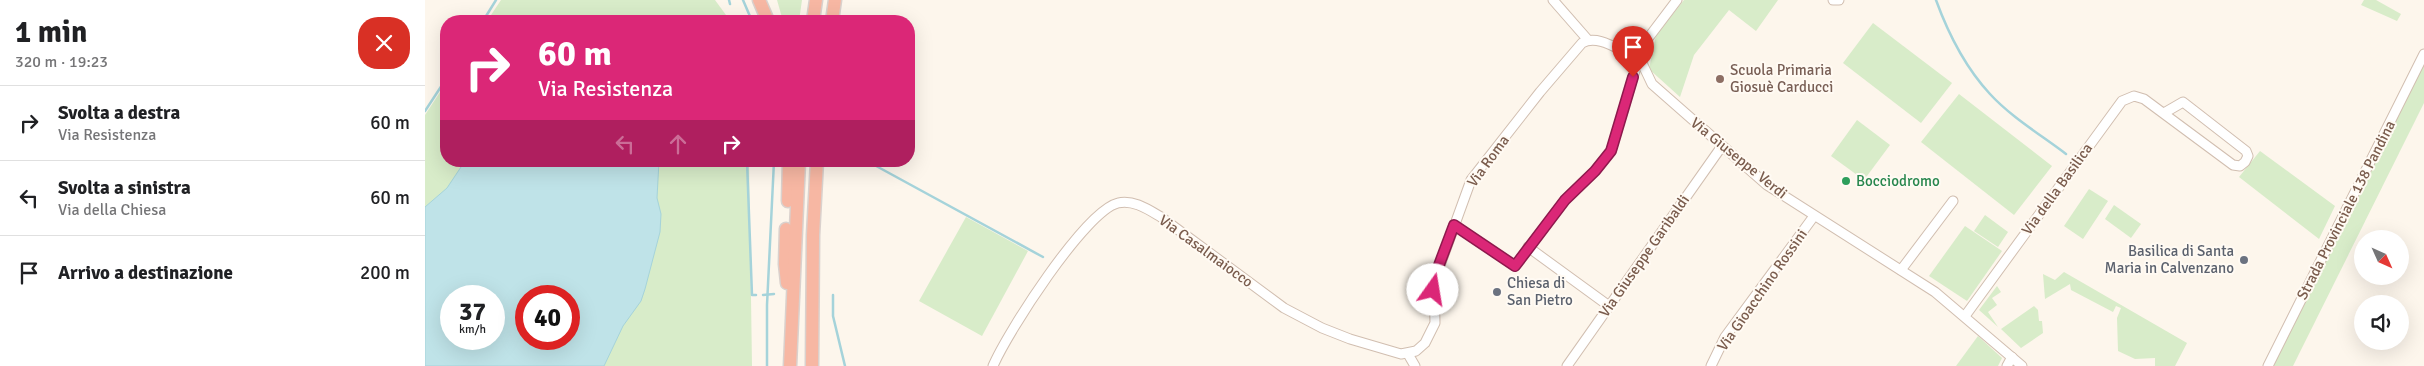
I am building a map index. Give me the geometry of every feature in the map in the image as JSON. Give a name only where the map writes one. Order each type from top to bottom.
[{"type":"highway","points":[[759,0],[766,15]]},
{"type":"highway","points":[[814,15],[816,0]]},
{"type":"highway","points":[[833,15],[835,2]]},
{"type":"highway","points":[[789,167],[785,264],[787,283],[792,298]]},
{"type":"highway","points":[[790,366],[799,167]]},
{"type":"highway","points":[[812,366],[813,235],[817,167]]},
{"type":"street","points":[[1553,0],[1588,40],[1600,40],[1639,59]]},
{"type":"street","points":[[1454,225],[1515,266],[1565,200],[1595,171],[1611,151],[1646,41],[1677,0]]},
{"type":"street","points":[[1833,0],[1839,0]]},
{"type":"street","name":"Via Roma","points":[[1408,354],[1416,351],[1425,343],[1435,323],[1434,282],[1465,192],[1480,166],[1555,73],[1578,46],[1588,40]]},
{"type":"street","name":"Strada Provinciale 138 Pandina","points":[[2268,366],[2424,54]]},
{"type":"street","name":"Via Giuseppe Verdi","points":[[1639,59],[1652,84],[1767,185],[1901,270],[1965,316],[2022,366]]},
{"type":"street","name":"Via della Basilica","points":[[1965,316],[2122,101],[2134,96],[2144,98],[2163,113],[2233,165],[2239,166],[2245,162],[2248,156],[2246,151],[2183,102],[2163,113]]},
{"type":"street","name":"Via Giuseppe Garibaldi","points":[[1567,366],[1722,146]]},
{"type":"street","points":[[1901,270],[1953,201]]},
{"type":"street","name":"Via Casalmaiocco","points":[[993,366],[1004,342],[1032,296],[1071,246],[1102,213],[1114,204],[1129,203],[1142,207],[1161,218],[1285,308],[1340,336],[1408,354]]},
{"type":"street","name":"Via Gioacchino Rossini","points":[[1711,366],[1725,337],[1814,216]]},
{"type":"street","points":[[1528,247],[1609,306]]},
{"type":"street","points":[[1408,354],[1415,366]]},
{"type":"street","points":[[2007,366],[2012,357]]},
{"type":"green space","points":[[501,0],[715,0],[726,15],[491,15]]},
{"type":"green space","points":[[777,0],[802,0],[800,15],[781,15]]},
{"type":"green space","points":[[1684,0],[1778,0],[1756,31],[1729,10],[1694,55],[1680,97],[1649,69],[1656,35]]},
{"type":"green space","points":[[2364,0],[2376,0],[2401,14],[2397,21],[2361,5]]},
{"type":"green space","points":[[1873,23],[1952,83],[1921,123],[1843,63]]},
{"type":"green space","points":[[2424,63],[2424,103],[2361,230],[2354,230],[2354,244],[2293,366],[2273,366]]},
{"type":"green space","points":[[440,92],[440,167],[749,167],[752,366],[425,366],[425,115]]},
{"type":"green space","points":[[1959,94],[2052,166],[2014,215],[1921,142]]},
{"type":"green space","points":[[1857,120],[1890,145],[1864,180],[1831,156]]},
{"type":"green space","points":[[2260,151],[2335,206],[2319,239],[2239,177]]},
{"type":"green space","points":[[2089,189],[2108,201],[2083,239],[2064,226]]},
{"type":"green space","points":[[2114,205],[2141,224],[2131,238],[2105,219]]},
{"type":"green space","points":[[1985,215],[2008,232],[1998,247],[1974,231]]},
{"type":"green space","points":[[966,217],[1028,251],[982,336],[919,301]]},
{"type":"green space","points":[[1965,226],[2002,251],[1967,301],[1929,276]]},
{"type":"green space","points":[[2064,272],[2187,343],[2175,366],[2155,366],[2155,358],[2135,359],[2118,351],[2117,318],[2121,308],[2116,306],[2113,312],[2071,290],[2070,284],[2045,299],[2043,274],[2055,280]]},
{"type":"green space","points":[[1997,286],[2001,292],[1992,298],[1997,305],[1988,312],[1998,327],[1979,310]]},
{"type":"green space","points":[[2034,306],[2038,310],[2039,321],[2042,321],[2043,333],[2021,348],[2001,329]]},
{"type":"green space","points":[[1978,336],[2002,358],[1998,366],[1956,366]]},
{"type":"water","points":[[461,167],[659,167],[657,198],[661,214],[660,232],[645,289],[641,301],[623,326],[604,366],[425,366],[425,207],[447,188]]},
{"type":"waterway","points":[[487,15],[496,0]]},
{"type":"waterway","points":[[729,0],[730,4]]},
{"type":"waterway","points":[[743,0],[749,15]]},
{"type":"waterway","points":[[1936,0],[1959,50],[1981,84],[1998,102],[2026,126],[2066,154]]},
{"type":"waterway","points":[[425,111],[440,88]]},
{"type":"waterway","points":[[747,167],[752,295],[756,295]]},
{"type":"waterway","points":[[767,366],[767,305],[774,167]]},
{"type":"waterway","points":[[878,167],[1043,257]]},
{"type":"waterway","points":[[763,295],[774,294]]},
{"type":"waterway","points":[[833,295],[833,316],[845,366]]},
{"type":"place","name":"Scuola Primaria Giosuè Carducci","points":[[1720,79]]},
{"type":"place","name":"Bocciodromo","points":[[1846,181]]},
{"type":"place","name":"Basilica di Santa Maria in Calvenzano","points":[[2244,260]]},
{"type":"place","name":"Chiesa di San Pietro","points":[[1497,292]]},
{"type":"route","points":[[1433,290],[1436,273],[1454,225],[1515,266],[1565,200],[1595,171],[1611,151],[1633,77]]}]
